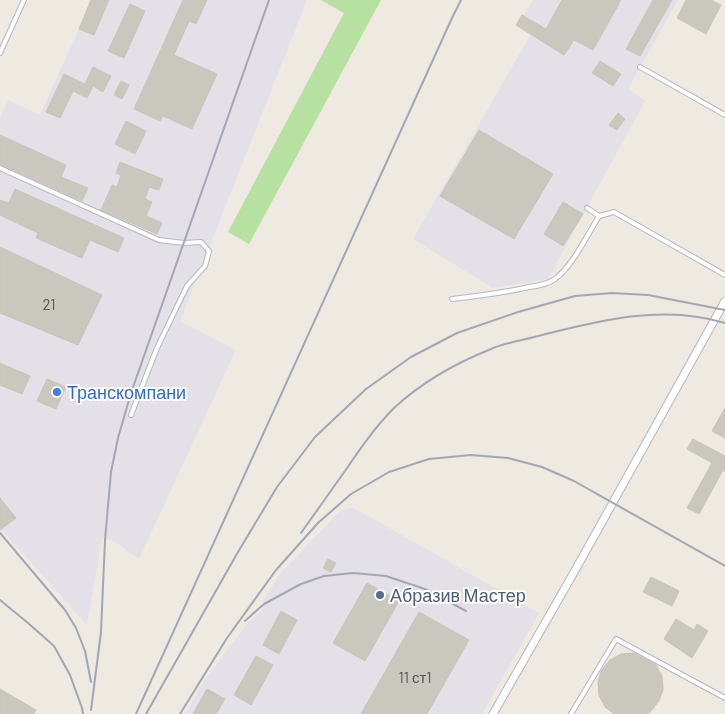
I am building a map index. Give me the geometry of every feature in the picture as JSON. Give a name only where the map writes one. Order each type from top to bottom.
[{"type":"street","points":[[493,714],[725,301]]},
{"type":"lane","points":[[0,53],[24,0]]},
{"type":"lane","points":[[640,67],[725,114]]},
{"type":"lane","points":[[0,168],[158,240],[184,243],[201,242],[210,251],[205,266],[187,286],[161,339],[131,414]]},
{"type":"lane","points":[[587,208],[599,216]]},
{"type":"lane","points":[[452,299],[508,292],[554,280],[576,254],[599,216],[614,212],[725,275]]},
{"type":"lane","points":[[571,714],[616,639],[725,698]]},
{"type":"shaded area","points":[[92,0],[307,0],[180,321],[236,350],[139,559],[112,540],[102,539],[87,625],[0,528],[0,118],[8,100],[40,115]]},
{"type":"shaded area","points":[[533,0],[678,0],[628,89],[645,101],[548,279],[493,288],[413,239],[532,32],[520,23]]},
{"type":"shaded area","points":[[352,507],[539,613],[482,714],[185,714],[202,684],[247,624],[262,610],[263,600],[281,573],[338,513]]},
{"type":"green space","points":[[321,0],[381,0],[249,244],[228,232],[344,13]]},
{"type":"building","points":[[91,0],[109,0],[94,35],[79,29]]},
{"type":"building","points":[[183,0],[207,0],[196,24],[189,21],[174,55],[217,74],[192,129],[163,116],[160,121],[134,109]]},
{"type":"building","points":[[562,0],[621,0],[593,50],[574,40],[564,55],[516,25],[522,15],[546,29]]},
{"type":"building","points":[[653,0],[672,0],[640,56],[626,49]]},
{"type":"building","points":[[686,0],[711,0],[721,5],[706,34],[677,18]]},
{"type":"building","points":[[130,4],[145,11],[124,58],[108,51]]},
{"type":"building","points":[[600,61],[621,74],[613,86],[592,73]]},
{"type":"building","points":[[93,67],[111,76],[103,92],[93,86],[87,98],[73,91],[60,118],[46,112],[64,74],[85,84]]},
{"type":"building","points":[[121,81],[129,85],[122,99],[114,95]]},
{"type":"building","points":[[618,113],[625,119],[617,130],[609,125]]},
{"type":"building","points":[[126,121],[146,131],[135,154],[115,144]]},
{"type":"building","points":[[479,130],[553,174],[514,239],[440,196]]},
{"type":"building","points":[[0,135],[66,165],[61,177],[88,188],[82,201],[0,164]]},
{"type":"building","points":[[120,162],[163,179],[159,190],[149,187],[145,199],[152,202],[146,216],[162,223],[157,234],[101,210],[112,185],[117,187],[121,175],[116,173]]},
{"type":"building","points":[[15,189],[124,238],[118,252],[90,240],[82,258],[36,238],[38,233],[0,215],[0,200],[9,203]]},
{"type":"building","points":[[563,202],[583,214],[563,246],[544,234]]},
{"type":"building","points":[[0,247],[102,295],[78,345],[0,313]]},
{"type":"building","points":[[0,363],[30,376],[22,394],[0,385]]},
{"type":"building","points":[[47,379],[66,387],[56,409],[37,401]]},
{"type":"building","points":[[725,408],[725,438],[712,431]]},
{"type":"building","points":[[693,439],[725,456],[725,472],[723,470],[699,514],[687,508],[712,463],[687,449]]},
{"type":"building","points":[[0,498],[16,518],[0,530]]},
{"type":"building","points":[[328,559],[336,563],[331,572],[323,568]]},
{"type":"building","points":[[651,577],[679,591],[672,606],[643,592]]},
{"type":"building","points":[[367,583],[399,601],[365,661],[333,643]]},
{"type":"building","points":[[281,611],[297,620],[279,654],[263,645]]},
{"type":"building","points":[[419,612],[469,640],[427,714],[361,714]]},
{"type":"building","points":[[676,619],[694,630],[697,624],[708,631],[692,658],[664,639]]},
{"type":"building","points":[[634,653],[656,665],[662,676],[663,690],[659,701],[646,714],[614,714],[605,707],[599,695],[598,682],[601,671],[610,660],[621,654]]},
{"type":"building","points":[[256,656],[273,665],[251,705],[234,695]]},
{"type":"building","points":[[0,689],[36,710],[34,714],[0,714]]},
{"type":"building","points":[[207,689],[225,699],[216,714],[193,714]]},
{"type":"railway","points":[[91,710],[101,632],[105,540],[111,472],[118,438],[131,393],[269,0]]},
{"type":"railway","points":[[136,714],[461,0]]},
{"type":"railway","points":[[146,714],[277,487],[315,437],[366,389],[411,357],[457,333],[518,312],[575,296],[612,293],[648,295],[725,310]]},
{"type":"railway","points":[[301,533],[362,446],[387,415],[416,390],[465,360],[510,343],[587,324],[633,316],[679,315],[702,317],[725,323]]},
{"type":"railway","points":[[180,714],[227,638],[276,570],[318,523],[351,494],[389,472],[429,459],[471,455],[508,458],[542,467],[574,481],[725,566]]},
{"type":"railway","points":[[0,533],[65,610],[76,628],[85,651],[91,682]]},
{"type":"railway","points":[[245,621],[264,604],[301,584],[324,576],[353,573],[386,576],[425,589],[466,611]]},
{"type":"railway","points":[[0,600],[54,646],[70,675],[83,714]]},
{"type":"place","name":"Транскомпани","points":[[57,392]]},
{"type":"place","name":"Абразив Мастер","points":[[380,595]]}]
